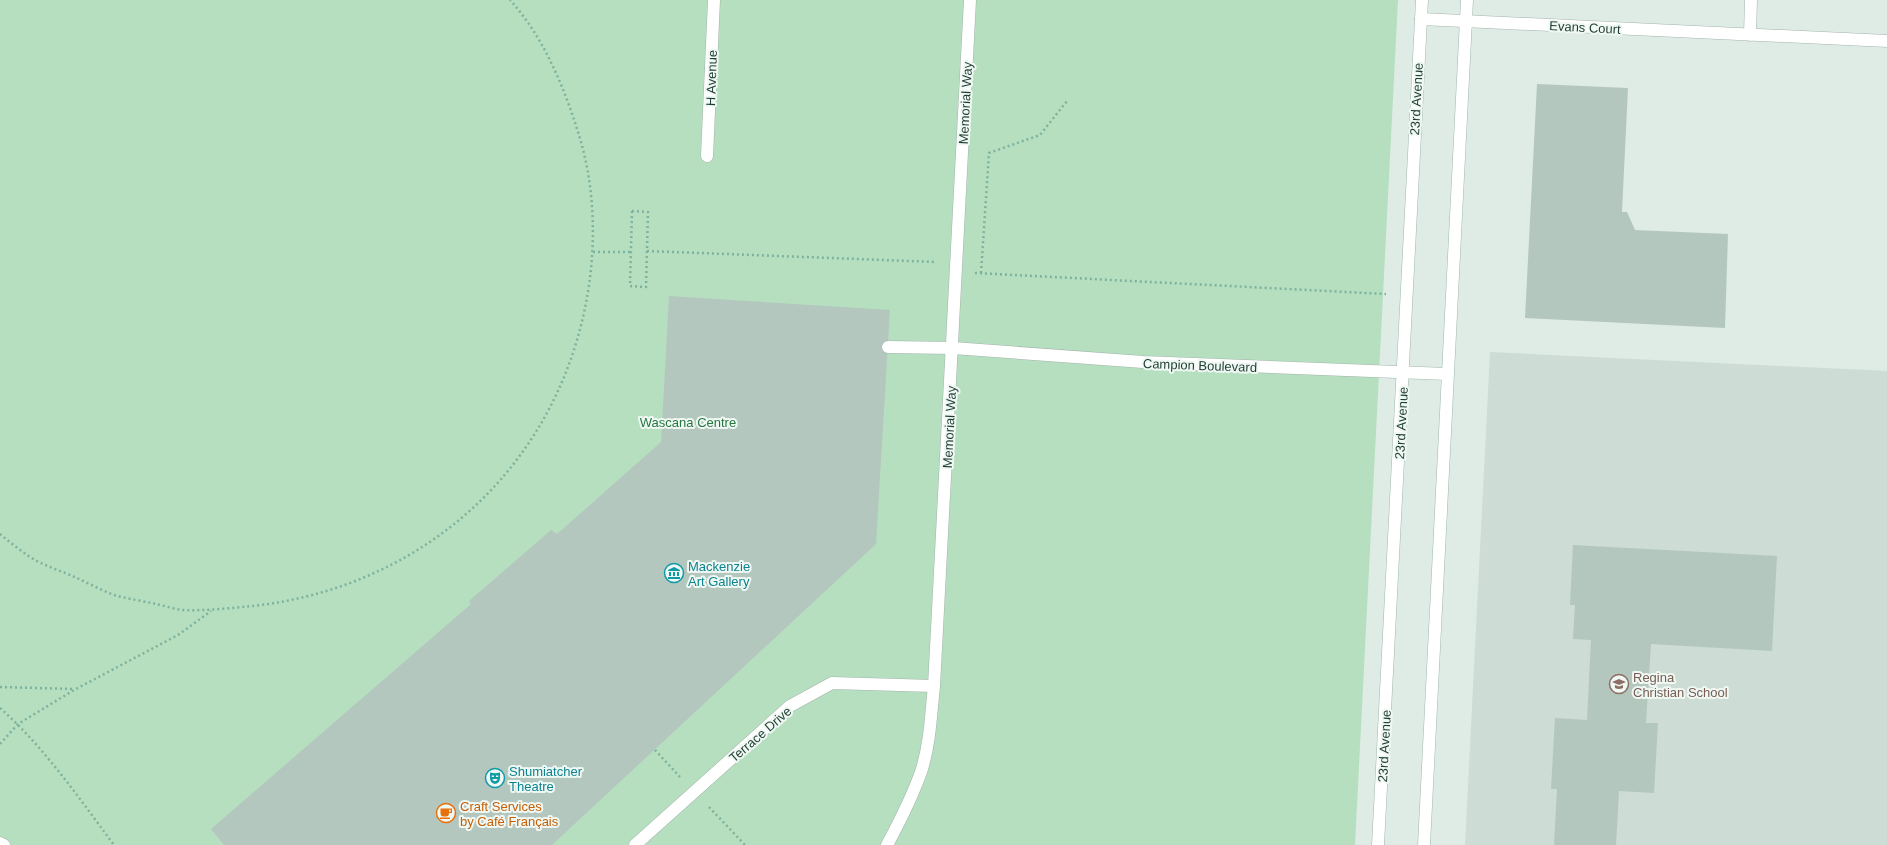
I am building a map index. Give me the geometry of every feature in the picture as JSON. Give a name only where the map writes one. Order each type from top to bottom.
[{"type":"main road","name":"H Avenue","points":[[707,156],[714,0]]},
{"type":"main road","name":"Memorial Way","points":[[887,845],[904,815],[921,770],[931,721],[953,348],[970,0]]},
{"type":"main road","name":"23rd Avenue","points":[[1378,845],[1422,0]]},
{"type":"main road","points":[[1424,845],[1467,0]]},
{"type":"main road","points":[[1750,35],[1752,0]]},
{"type":"main road","name":"Evans Court","points":[[1421,19],[1887,41]]},
{"type":"main road","name":"Campion Boulevard","points":[[888,347],[953,348],[1143,362],[1447,374]]},
{"type":"main road","name":"Terrace Drive","points":[[635,845],[790,706],[832,683],[934,686]]},
{"type":"main road","points":[[0,842],[4,845]]},
{"type":"path","points":[[0,534],[34,559],[116,595],[180,610],[211,610],[283,603],[336,589],[408,556],[444,532],[476,504],[512,468],[536,432],[555,399],[567,371],[578,338],[587,297],[593,252],[592,205],[585,154],[571,109],[545,49],[510,0]]},
{"type":"path","points":[[981,273],[989,153],[1040,135],[1067,101]]},
{"type":"path","points":[[632,211],[648,212],[647,250],[646,287],[630,286],[632,211]]},
{"type":"path","points":[[647,250],[957,267],[981,273],[1406,295]]},
{"type":"path","points":[[593,252],[631,252]]},
{"type":"path","points":[[0,744],[18,724],[74,690],[178,635],[211,610]]},
{"type":"path","points":[[0,687],[74,690]]},
{"type":"path","points":[[0,708],[18,724],[57,770],[114,845]]},
{"type":"shaded area","points":[[1490,352],[1887,371],[1887,845],[1465,845]]},
{"type":"green space","name":"Wascana Centre","points":[[0,0],[1398,0],[1355,845],[0,845]]},
{"type":"building","points":[[1537,84],[1628,88],[1622,212],[1627,212],[1635,230],[1728,234],[1725,328],[1525,318]]},
{"type":"building","name":"Mackenzie Art Gallery","points":[[669,296],[890,310],[876,544],[552,845],[224,845],[211,829],[471,604],[469,601],[551,530],[557,534],[661,442]]},
{"type":"building","name":"Regina Christian School","points":[[1573,545],[1777,556],[1772,651],[1651,644],[1646,723],[1658,723],[1654,793],[1619,791],[1616,845],[1554,845],[1557,789],[1551,789],[1555,718],[1587,720],[1591,640],[1573,639],[1575,605],[1570,605]]},
{"type":"place","name":"Mackenzie Art Gallery","points":[[674,573]]},
{"type":"place","name":"Regina Christian School","points":[[1619,684]]},
{"type":"place","name":"Shumiatcher Theatre","points":[[495,778]]},
{"type":"place","name":"Craft Services by Café Français","points":[[446,813]]}]
